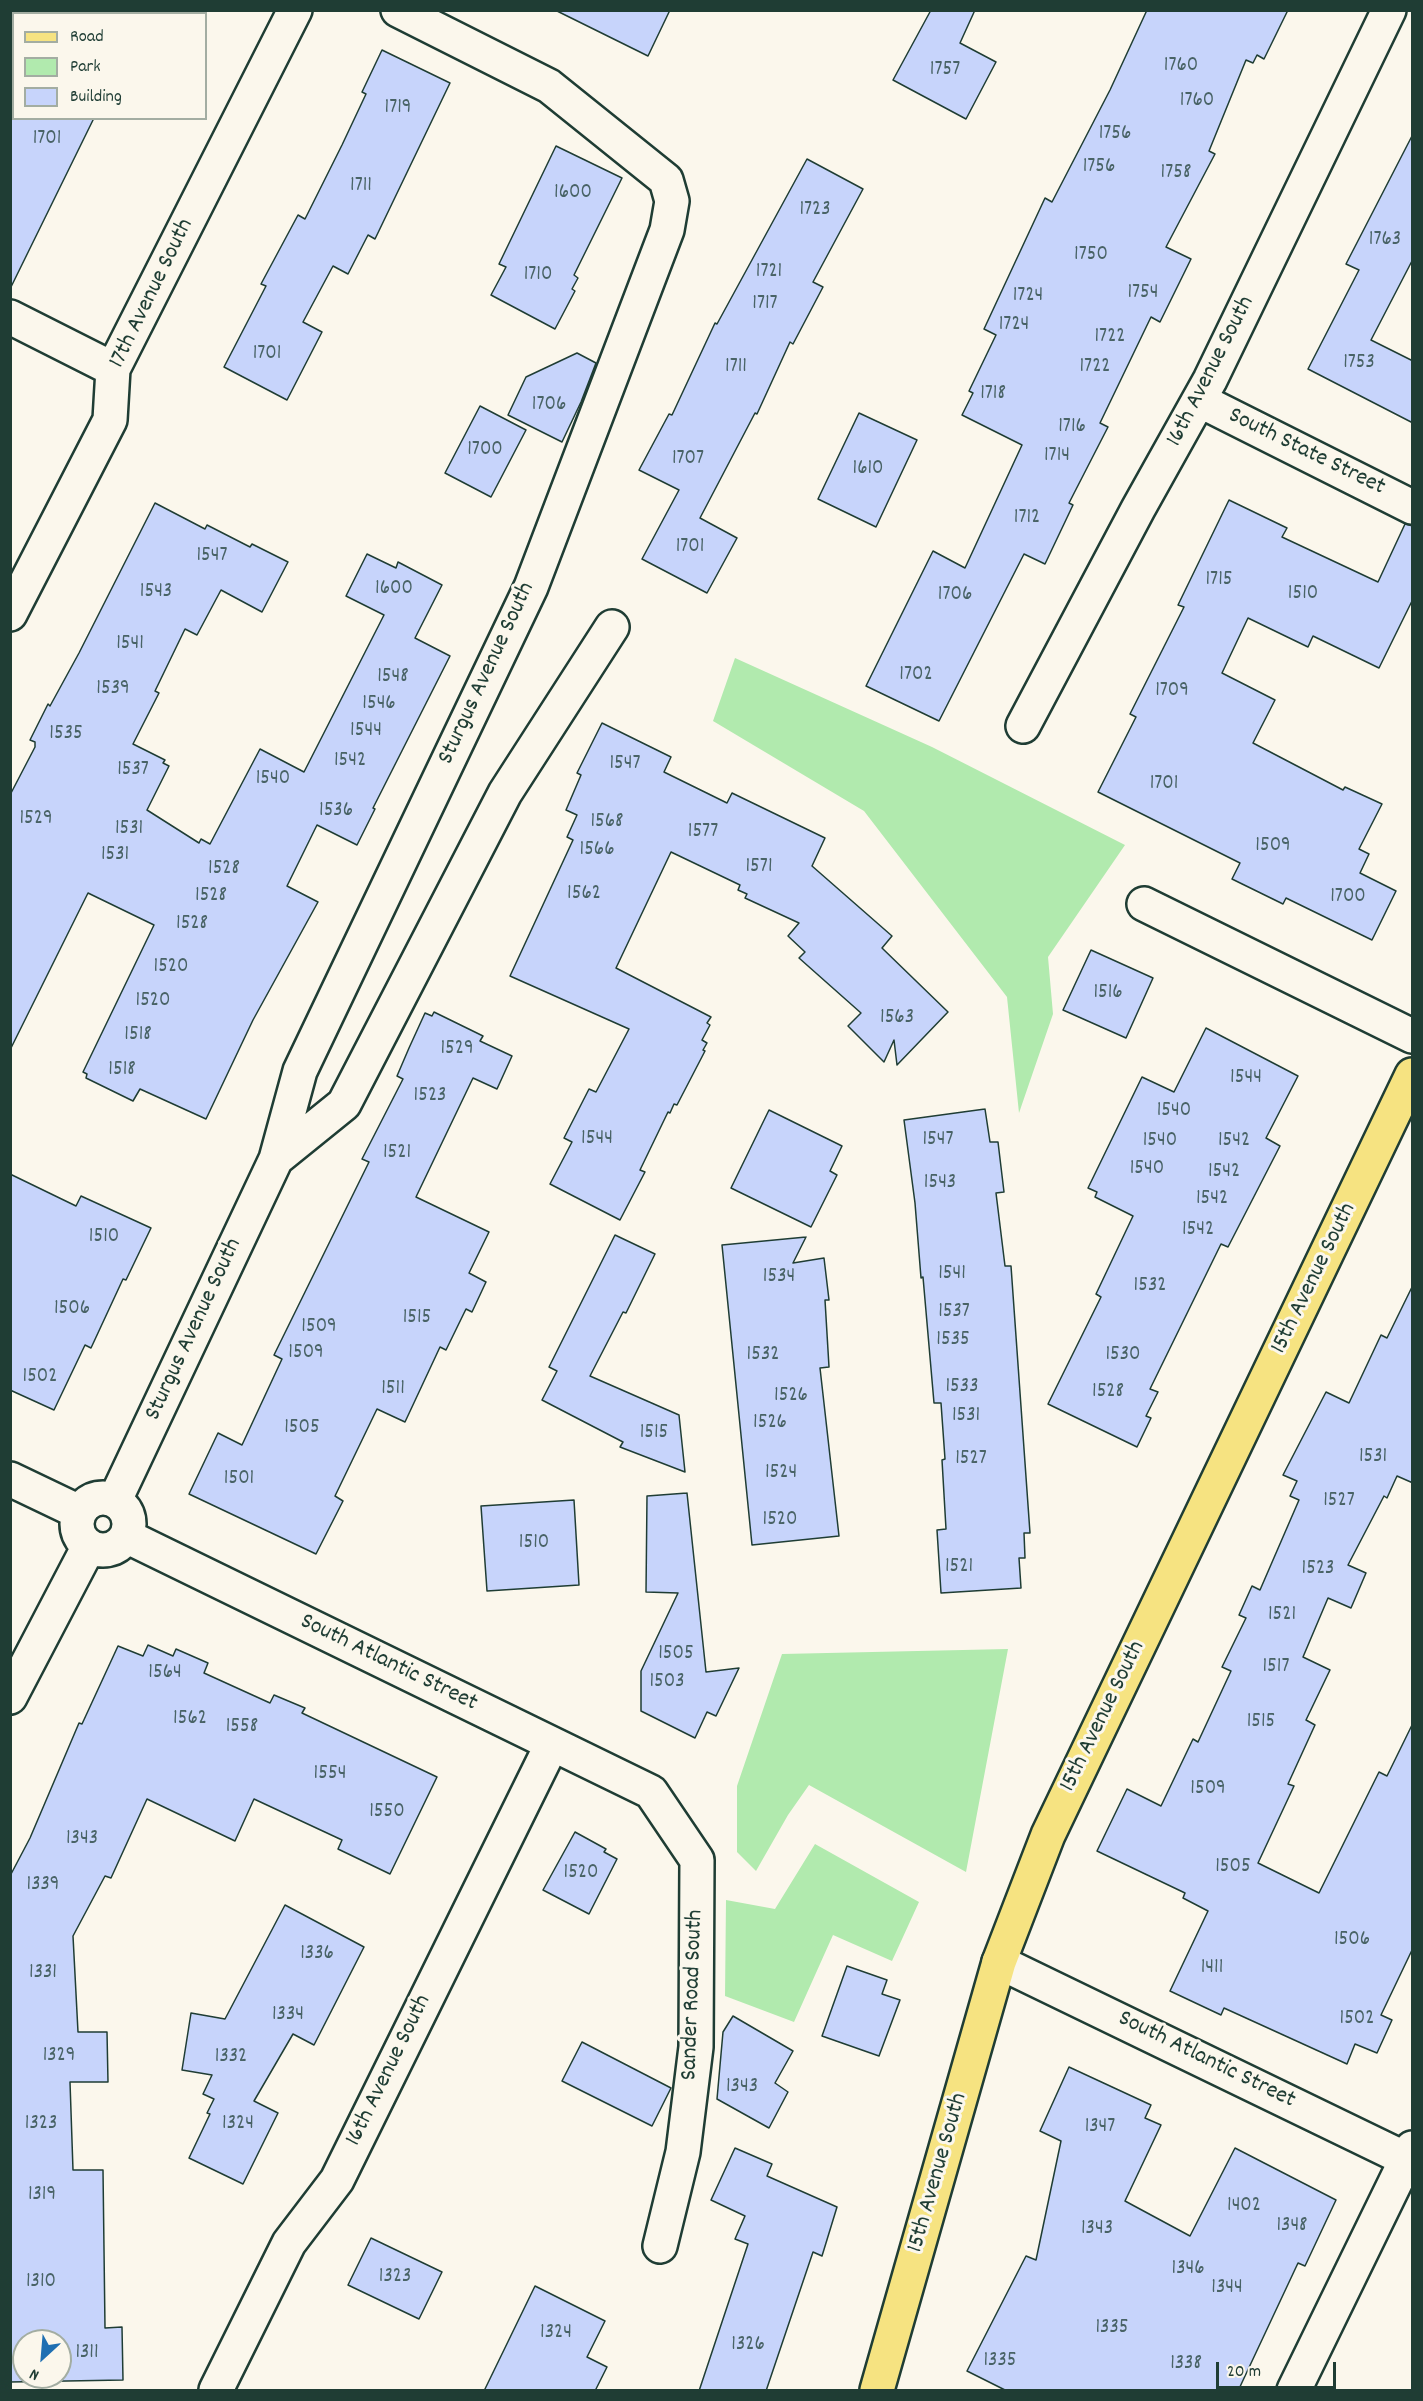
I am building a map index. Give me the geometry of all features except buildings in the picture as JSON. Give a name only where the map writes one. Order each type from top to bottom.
[{"type":"main road","name":"15th Avenue South","points":[[878,2391],[999,1962],[1048,1835],[1413,1075]]},
{"type":"street","name":"17th Avenue South","points":[[10,614],[110,420],[113,369],[295,10]]},
{"type":"street","name":"Sturgus Avenue South","points":[[115,1500],[276,1159],[300,1071],[531,588],[667,230],[672,201],[666,180],[549,86],[398,10]]},
{"type":"street","name":"16th Avenue South","points":[[1023,726],[1138,509],[1199,400],[1389,10]]},
{"type":"street","points":[[10,317],[113,369]]},
{"type":"street","name":"South State Street","points":[[1199,400],[1413,507]]},
{"type":"street","name":"Sturgus Avenue South","points":[[276,1159],[344,1104],[505,793],[612,627]]},
{"type":"street","points":[[1144,904],[1413,1036]]},
{"type":"street","points":[[10,1479],[79,1512]]},
{"type":"street","points":[[106,1497],[115,1500],[127,1513],[129,1522],[126,1536],[118,1545],[110,1549],[101,1550],[89,1546],[80,1538],[77,1530],[79,1512],[89,1501],[96,1498],[106,1497]]},
{"type":"street","name":"South Atlantic Street","points":[[126,1536],[651,1792]]},
{"type":"street","points":[[10,1697],[89,1546]]},
{"type":"street","name":"16th Avenue South","points":[[216,2391],[288,2243],[337,2180],[552,1744]]},
{"type":"street","name":"Sander Road South","points":[[651,1792],[697,1860],[696,2047],[683,2152],[660,2246]]},
{"type":"street","name":"South Atlantic Street","points":[[999,1962],[1411,2156]]},
{"type":"street","points":[[1294,2391],[1411,2156]]},
{"type":"green space","points":[[735,658],[932,747],[1125,845],[1048,957],[1053,1014],[1019,1113],[1007,997],[864,811],[713,721]]},
{"type":"green space","points":[[1008,1649],[966,1872],[809,1785],[788,1815],[756,1871],[737,1852],[737,1786],[782,1654]]},
{"type":"green space","points":[[815,1844],[919,1902],[892,1961],[833,1935],[794,2022],[725,1996],[726,1900],[775,1909]]}]
